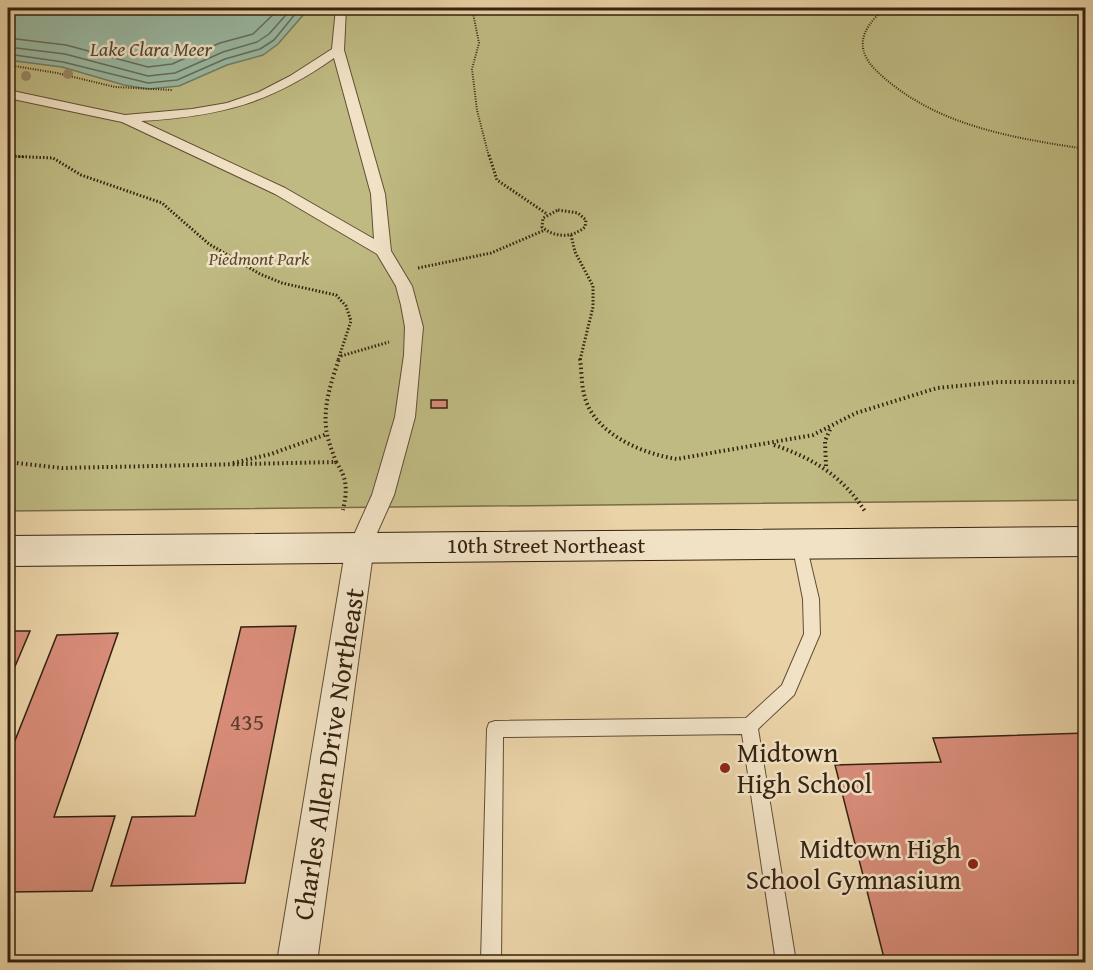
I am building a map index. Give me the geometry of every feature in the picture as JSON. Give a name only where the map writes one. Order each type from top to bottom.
[{"type":"main road","name":"10th Street Northeast","points":[[8,551],[1086,541]]},
{"type":"street","points":[[341,8],[338,50],[378,194],[383,251]]},
{"type":"street","points":[[126,119],[215,110],[247,101],[289,82],[338,50]]},
{"type":"street","points":[[8,94],[126,119],[280,191],[383,251],[397,273],[410,305],[414,334],[413,355],[405,417],[378,510],[360,546]]},
{"type":"street","name":"Charles Allen Drive Northeast","points":[[297,963],[360,546]]},
{"type":"lane","points":[[491,963],[495,729],[749,726],[788,690],[812,634],[811,599],[799,544]]},
{"type":"lane","points":[[749,726],[786,963]]},
{"type":"path","points":[[472,8],[479,43],[472,69],[477,110],[491,165],[497,180],[547,214]]},
{"type":"path","points":[[885,8],[866,26],[861,40],[862,47],[872,67],[899,91],[927,107],[981,128],[1028,140],[1086,149]]},
{"type":"path","points":[[1073,8],[1086,13]]},
{"type":"path","points":[[8,65],[57,73],[115,87],[172,90]]},
{"type":"path","points":[[8,156],[53,158],[81,176],[162,203],[209,244],[260,274],[282,283],[336,295],[346,306],[351,321],[327,412],[327,434],[336,462],[346,474],[348,485],[344,510]]},
{"type":"path","points":[[567,210],[583,216],[586,220],[585,227],[571,235],[555,235],[545,230],[541,220],[547,214],[567,210]]},
{"type":"path","points":[[397,273],[491,253],[545,230]]},
{"type":"path","points":[[571,235],[575,252],[592,286],[593,307],[580,356],[585,399],[594,418],[621,439],[656,456],[677,459],[773,444],[813,435],[856,413],[937,388],[999,382],[1086,382]]},
{"type":"path","points":[[341,356],[414,334]]},
{"type":"path","points":[[826,467],[825,441],[831,426]]},
{"type":"path","points":[[223,466],[271,454],[327,434]]},
{"type":"path","points":[[773,444],[806,456],[826,467],[859,500],[880,543]]},
{"type":"path","points":[[8,462],[62,468],[336,462]]},
{"type":"green space","name":"Piedmont Park","points":[[8,8],[1073,8],[1085,12],[1085,500],[8,511]]},
{"type":"water","name":"Lake Clara Meer","points":[[8,8],[306,8],[304,14],[278,44],[263,55],[227,65],[179,86],[148,89],[124,85],[62,67],[8,60]]},
{"type":"building","points":[[431,400],[447,400],[447,408],[431,408]]},
{"type":"building","points":[[296,626],[245,883],[111,886],[132,817],[195,816],[241,627]]},
{"type":"building","points":[[8,631],[30,631],[8,683]]},
{"type":"building","points":[[118,633],[54,817],[115,816],[92,891],[8,892],[8,758],[57,635]]},
{"type":"building","name":"Midtown High School Gymnasium","points":[[1086,733],[1086,962],[885,962],[835,765],[941,762],[933,738]]},
{"type":"place","name":"Midtown High School","points":[[725,768]]},
{"type":"place","name":"Midtown High School Gymnasium","points":[[973,864]]}]
